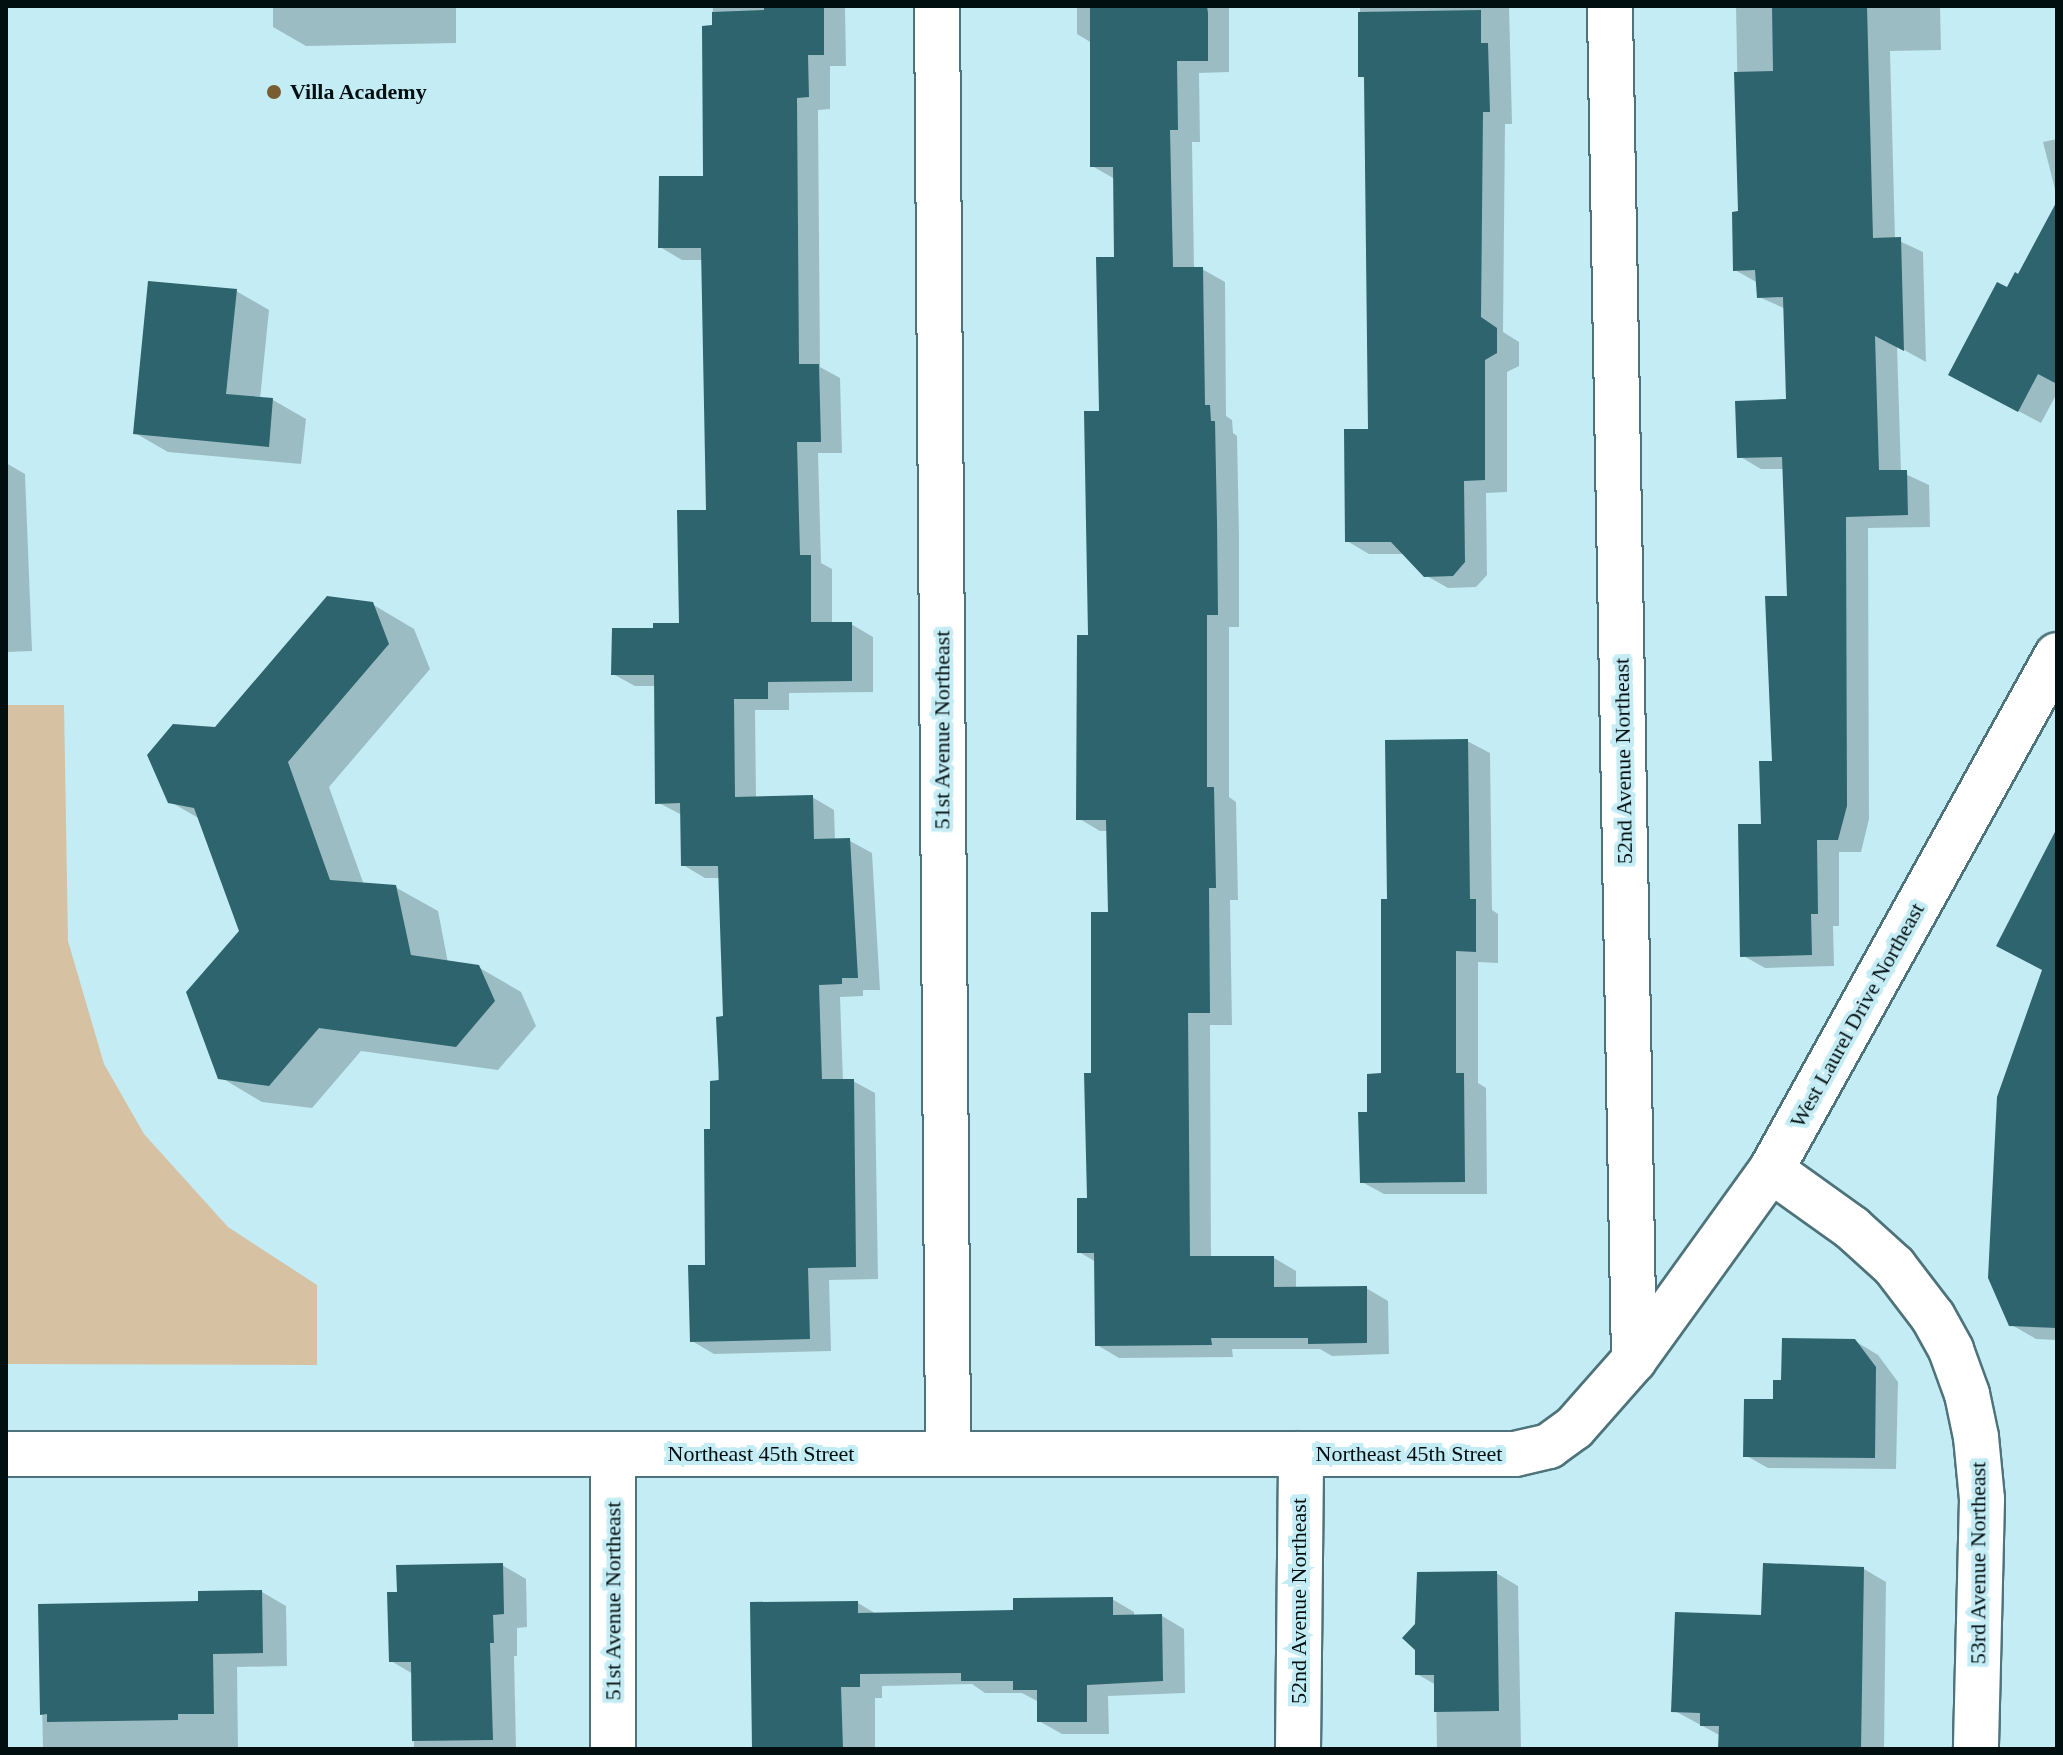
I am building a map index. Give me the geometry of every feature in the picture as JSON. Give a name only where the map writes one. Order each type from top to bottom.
[{"type":"street","name":"51st Avenue Northeast","points":[[937,6],[948,1454]]},
{"type":"street","name":"52nd Avenue Northeast","points":[[1610,6],[1634,1360]]},
{"type":"street","name":"West Laurel Drive Northeast","points":[[1634,1360],[1771,1170],[2057,655]]},
{"type":"street","name":"53rd Avenue Northeast","points":[[1771,1170],[1852,1228],[1894,1266],[1933,1317],[1951,1350],[1967,1394],[1976,1437],[1982,1499],[1976,1749]]},
{"type":"street","name":"Northeast 45th Street","points":[[6,1454],[1515,1454],[1549,1446],[1574,1428],[1634,1360]]},
{"type":"street","name":"51st Avenue Northeast","points":[[613,1454],[613,1749]]},
{"type":"street","name":"52nd Avenue Northeast","points":[[1298,1749],[1301,1454]]},
{"type":"shaded area","points":[[6,705],[64,705],[68,941],[104,1064],[144,1134],[228,1227],[317,1285],[317,1365],[6,1364]]},
{"type":"building","points":[[764,6],[824,6],[824,55],[808,55],[809,97],[797,98],[799,364],[819,364],[821,442],[797,442],[800,555],[811,555],[811,622],[852,622],[852,681],[768,682],[768,699],[734,699],[735,797],[813,795],[814,839],[850,838],[858,978],[842,978],[842,984],[819,985],[822,1079],[854,1079],[856,1267],[808,1268],[810,1339],[690,1342],[688,1265],[705,1265],[704,1129],[710,1129],[710,1081],[719,1080],[716,1017],[723,1016],[718,866],[681,866],[680,803],[655,804],[654,675],[611,675],[612,628],[653,628],[653,623],[679,623],[677,510],[706,510],[701,248],[658,248],[659,176],[703,176],[702,26],[712,25],[712,12],[764,10]]},
{"type":"building","points":[[1090,6],[1207,6],[1208,13],[1208,61],[1177,61],[1178,130],[1170,130],[1173,267],[1203,267],[1205,405],[1210,405],[1211,421],[1215,421],[1217,521],[1218,615],[1207,615],[1207,787],[1214,787],[1216,888],[1209,888],[1210,1013],[1188,1013],[1190,1256],[1274,1256],[1274,1287],[1367,1286],[1367,1343],[1308,1344],[1308,1338],[1211,1338],[1212,1345],[1095,1346],[1094,1253],[1077,1253],[1077,1198],[1087,1198],[1084,1073],[1091,1073],[1091,912],[1108,912],[1106,820],[1076,820],[1077,635],[1088,635],[1084,411],[1099,411],[1096,257],[1114,257],[1113,167],[1090,167]]},
{"type":"building","points":[[1772,6],[1867,6],[1873,238],[1901,237],[1904,351],[1875,336],[1879,470],[1907,470],[1908,515],[1846,517],[1847,806],[1838,840],[1817,840],[1818,914],[1811,914],[1812,955],[1740,957],[1738,824],[1761,824],[1759,761],[1772,761],[1765,596],[1787,596],[1782,457],[1737,458],[1735,401],[1786,399],[1783,297],[1757,298],[1755,270],[1733,271],[1732,212],[1738,211],[1734,72],[1773,71]]},
{"type":"building","points":[[1481,10],[1481,43],[1488,43],[1490,112],[1483,112],[1481,317],[1497,328],[1497,353],[1485,360],[1485,480],[1464,481],[1465,562],[1453,576],[1424,577],[1391,542],[1345,542],[1344,429],[1368,429],[1364,77],[1358,77],[1358,12]]},
{"type":"building","points":[[2057,201],[2057,384],[2038,374],[2018,412],[1948,375],[1997,282],[2007,287],[2015,272],[2018,274]]},
{"type":"building","points":[[148,281],[237,289],[226,394],[273,398],[269,447],[133,434]]},
{"type":"building","points":[[327,596],[373,602],[389,644],[288,762],[330,880],[396,885],[411,955],[479,965],[495,1001],[456,1047],[319,1028],[269,1086],[218,1079],[186,992],[239,931],[194,808],[168,803],[147,755],[173,724],[215,727]]},
{"type":"building","points":[[1468,739],[1470,899],[1476,899],[1476,952],[1456,951],[1456,1073],[1464,1073],[1465,1182],[1360,1183],[1358,1112],[1367,1112],[1367,1074],[1381,1073],[1381,899],[1387,899],[1385,740]]},
{"type":"building","points":[[2057,828],[2057,1328],[2009,1326],[1988,1278],[1997,1097],[2042,970],[1996,946]]},
{"type":"building","points":[[1782,1338],[1855,1339],[1876,1367],[1875,1458],[1743,1457],[1744,1399],[1773,1399],[1773,1380],[1781,1380]]},
{"type":"building","points":[[503,1563],[504,1614],[493,1615],[494,1643],[490,1643],[493,1740],[412,1741],[411,1662],[389,1662],[387,1592],[397,1592],[396,1565]]},
{"type":"building","points":[[1763,1563],[1864,1567],[1861,1749],[1718,1749],[1719,1726],[1700,1726],[1700,1713],[1671,1712],[1675,1612],[1761,1615]]},
{"type":"building","points":[[1497,1571],[1499,1711],[1434,1712],[1434,1675],[1415,1675],[1415,1650],[1402,1638],[1415,1624],[1417,1572]]},
{"type":"building","points":[[262,1590],[263,1653],[213,1654],[214,1714],[178,1714],[178,1720],[47,1722],[47,1714],[40,1715],[38,1604],[198,1601],[198,1591]]},
{"type":"building","points":[[1113,1597],[1113,1615],[1162,1614],[1163,1681],[1087,1685],[1087,1722],[1037,1722],[1037,1690],[1013,1690],[1013,1681],[961,1681],[961,1673],[860,1674],[860,1687],[841,1687],[843,1749],[752,1749],[750,1602],[858,1601],[858,1613],[1013,1610],[1013,1598]]},
{"type":"place","name":"Villa Academy","points":[[274,92]]}]
